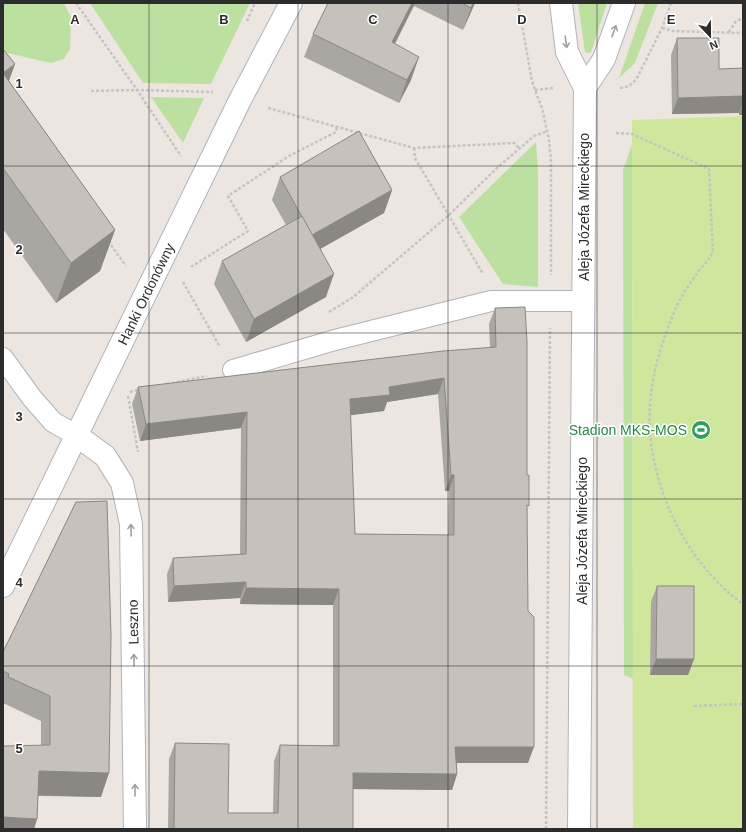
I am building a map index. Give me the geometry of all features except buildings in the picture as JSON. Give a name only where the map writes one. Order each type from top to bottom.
[{"type":"street","name":"Hanki Ordonówny","points":[[3,586],[240,100],[290,3]]},
{"type":"street","name":"Aleja Józefa Mireckiego","points":[[560,3],[567,52],[585,88],[579,829]]},
{"type":"street","points":[[585,88],[604,59],[624,3]]},
{"type":"street","name":"Leszno","points":[[76,435],[105,456],[122,483],[131,524],[135,829]]},
{"type":"lane","points":[[233,370],[335,340],[490,301],[583,301]]},
{"type":"lane","points":[[3,358],[32,398],[53,422],[76,435]]},
{"type":"path","points":[[76,3],[137,90],[182,158],[186,152]]},
{"type":"path","points":[[245,24],[255,3]]},
{"type":"path","points":[[518,3],[527,56],[535,90],[542,108],[548,131],[551,161],[546,829]]},
{"type":"path","points":[[616,88],[629,86],[635,80],[662,28],[670,3]]},
{"type":"path","points":[[729,32],[736,21],[743,18]]},
{"type":"path","points":[[662,28],[673,31],[743,33]]},
{"type":"path","points":[[210,99],[216,88]]},
{"type":"path","points":[[535,90],[550,88]]},
{"type":"path","points":[[90,91],[137,90],[214,92]]},
{"type":"path","points":[[240,100],[414,148],[514,143],[519,148]]},
{"type":"path","points":[[185,272],[248,231],[228,196],[289,156],[336,132],[337,127]]},
{"type":"path","points":[[326,314],[352,298],[448,216],[519,148],[534,136],[548,131]]},
{"type":"path","points":[[616,132],[632,134],[709,169],[713,252],[681,299],[661,346],[654,370],[650,404],[652,454],[673,520],[688,546],[709,573],[743,604]]},
{"type":"path","points":[[414,148],[415,158],[486,280],[490,301]]},
{"type":"path","points":[[107,239],[130,271]]},
{"type":"path","points":[[179,276],[233,370]]},
{"type":"path","points":[[694,706],[743,704]]},
{"type":"green space","points":[[3,3],[64,3],[71,17],[70,49],[64,59],[51,63],[3,52]]},
{"type":"green space","points":[[90,3],[250,3],[211,84],[143,83]]},
{"type":"green space","points":[[578,3],[607,3],[591,52],[588,53],[585,52]]},
{"type":"green space","points":[[645,3],[658,3],[635,63],[619,78]]},
{"type":"green space","points":[[151,97],[204,98],[183,143]]},
{"type":"green space","points":[[743,116],[743,829],[633,829],[632,120]]},
{"type":"green space","points":[[536,142],[538,173],[538,287],[503,284],[459,217]]},
{"type":"green space","points":[[632,145],[633,679],[624,675],[623,170]]},
{"type":"place","name":"Stadion MKS-MOS","points":[[701,430]]}]
